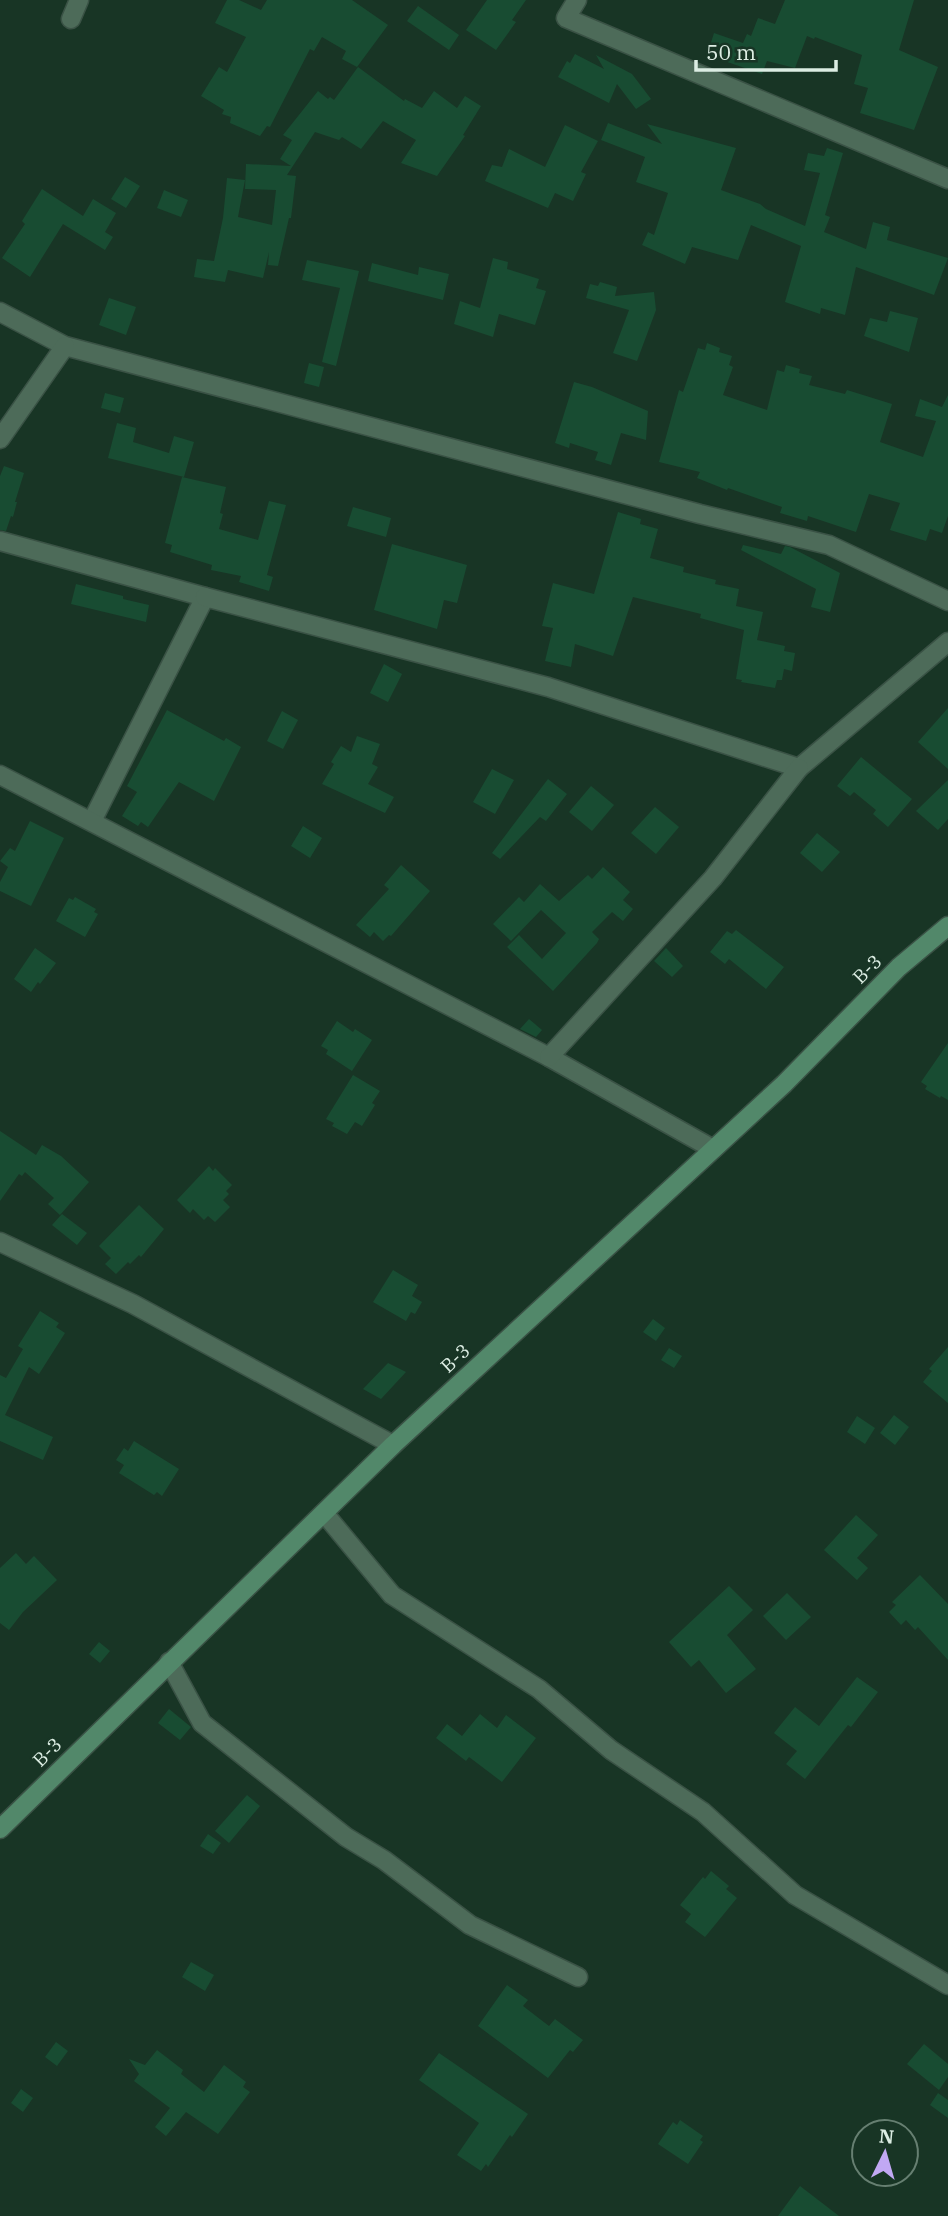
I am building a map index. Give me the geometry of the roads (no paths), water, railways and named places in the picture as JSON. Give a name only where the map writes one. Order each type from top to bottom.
[{"type":"main road","name":"B-3","points":[[0,1829],[393,1445],[784,1084],[899,967],[948,926]]},
{"type":"street","points":[[71,19],[79,0]]},
{"type":"street","points":[[577,0],[566,18],[948,179]]},
{"type":"street","points":[[0,313],[65,346],[829,545],[948,601]]},
{"type":"street","points":[[0,439],[65,346]]},
{"type":"street","points":[[0,541],[548,687],[799,768]]},
{"type":"street","points":[[92,821],[205,597]]},
{"type":"street","points":[[549,1056],[713,878],[799,768],[948,642]]},
{"type":"street","points":[[0,775],[549,1056],[713,1149]]},
{"type":"street","points":[[0,1242],[133,1304],[393,1445]]},
{"type":"street","points":[[324,1513],[393,1595],[539,1689],[611,1750],[703,1812],[795,1895],[948,1986]]},
{"type":"street","points":[[169,1662],[202,1723],[346,1837],[384,1860],[470,1925],[578,1977]]}]
